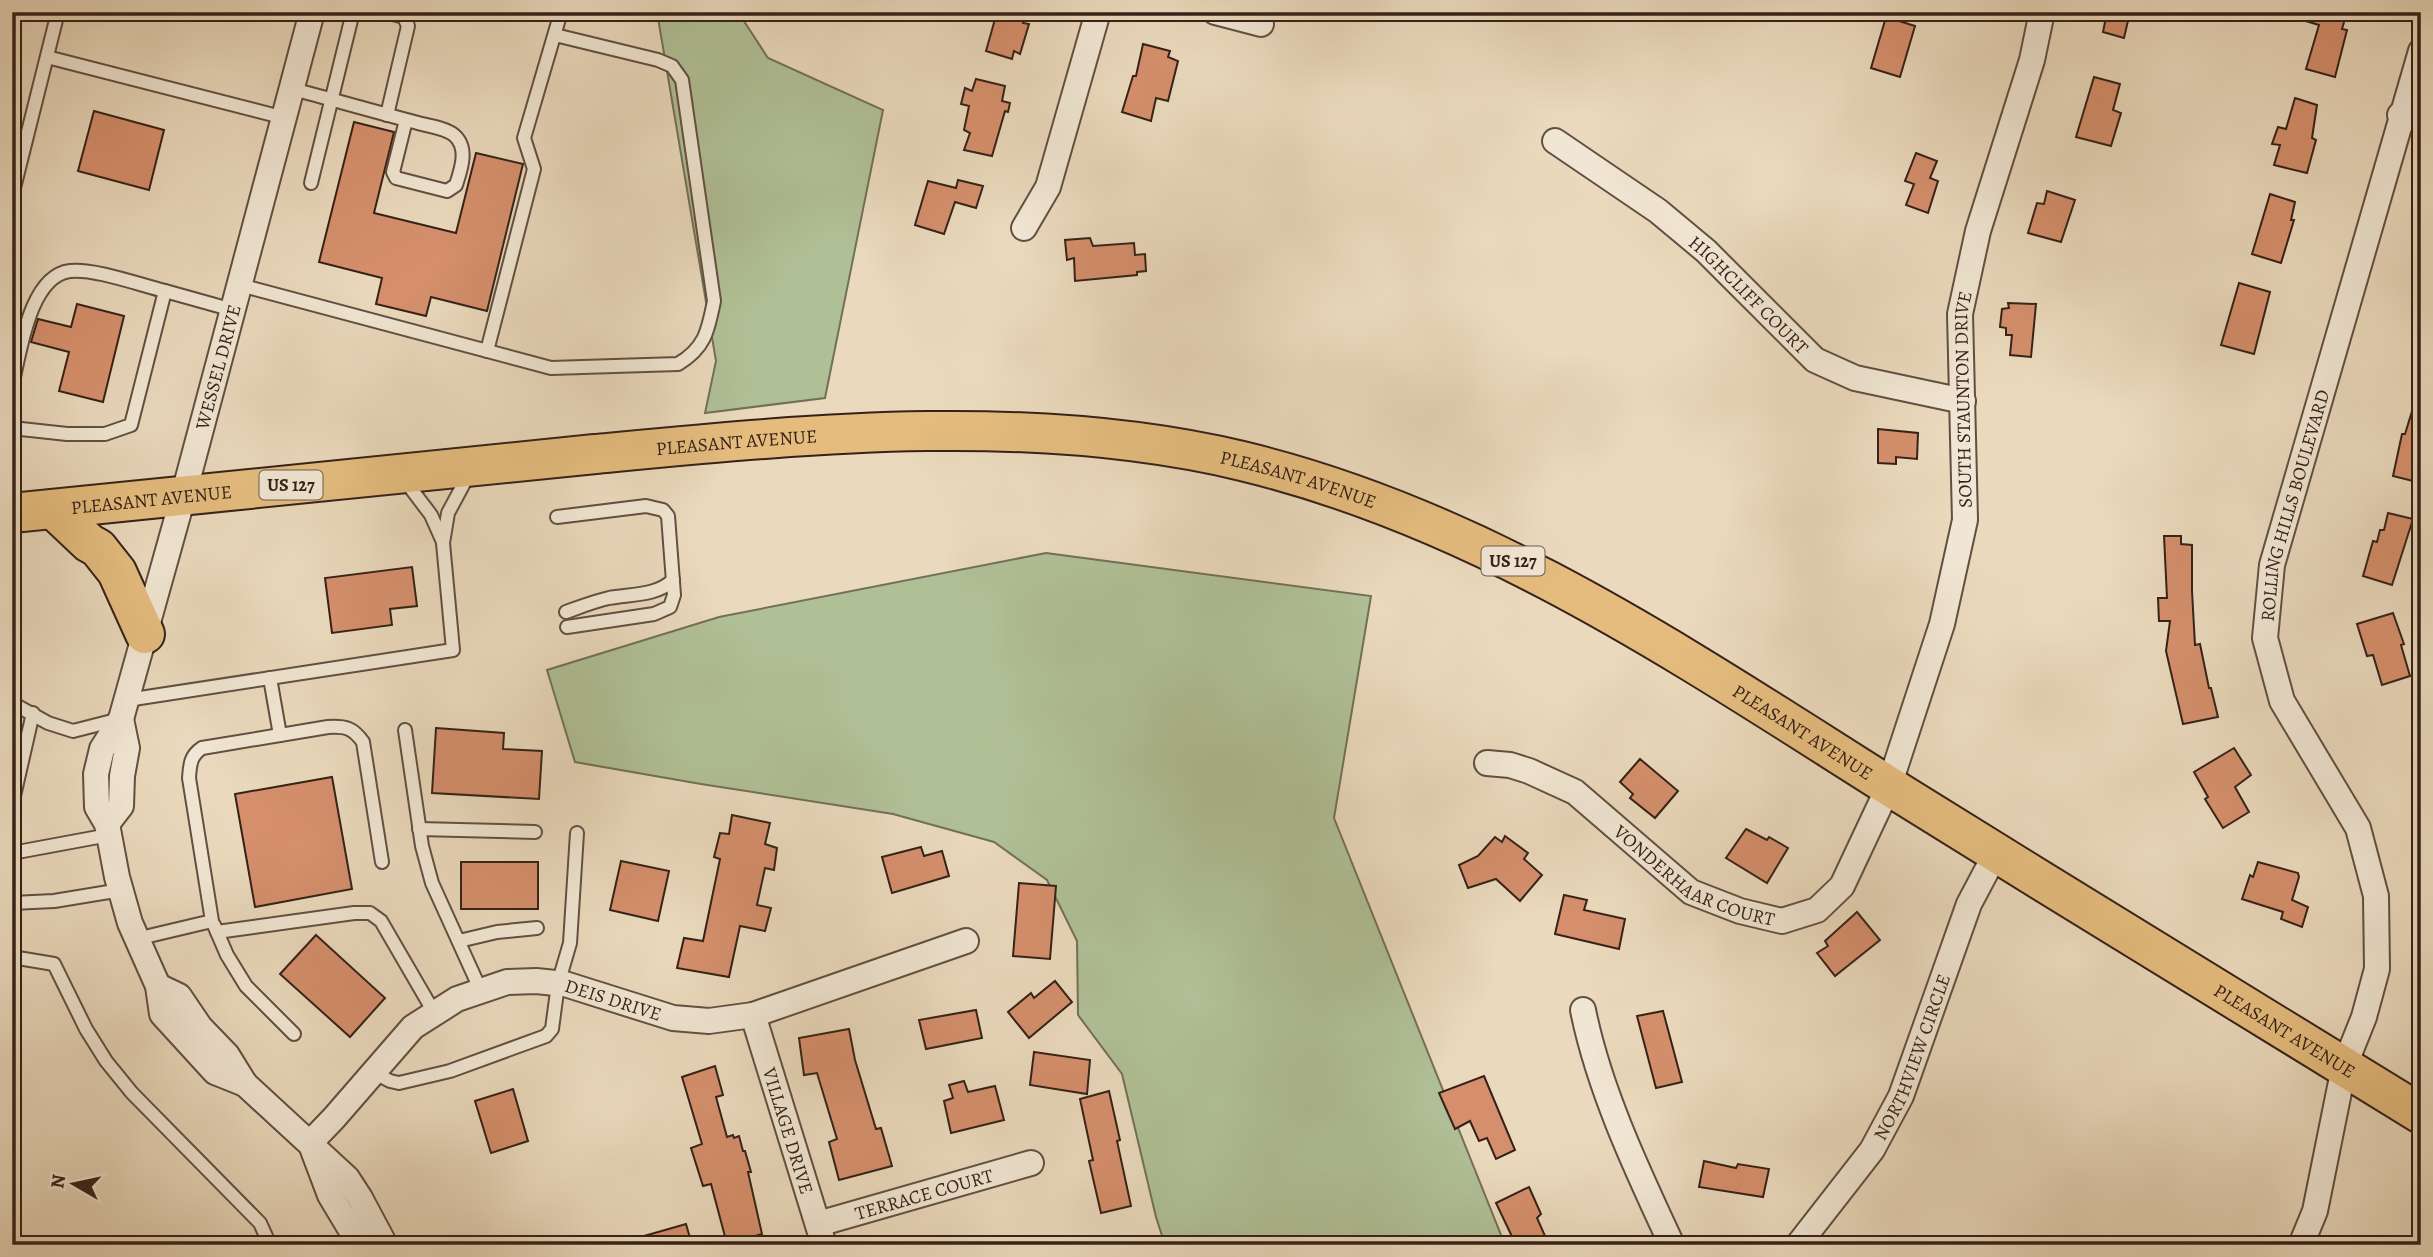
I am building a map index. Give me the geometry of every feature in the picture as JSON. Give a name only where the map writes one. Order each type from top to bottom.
[{"type":"main road","name":"PLEASANT AVENUE","points":[[12,513],[730,441],[908,431],[1035,433],[1136,443],[1241,461],[1338,489],[1402,512],[1466,538],[1548,578],[1679,654],[1996,853],[2421,1114]]},
{"type":"main road","points":[[53,509],[89,543],[98,548],[117,572],[145,634]]},
{"type":"street","name":"WESSEL DRIVE","points":[[312,12],[124,709],[102,749],[96,774],[97,807],[108,830],[121,890],[136,939],[158,986],[162,1014],[215,1072],[244,1084],[347,1178],[385,1245]]},
{"type":"street","points":[[1024,228],[1048,187],[1098,12]]},
{"type":"street","points":[[1215,12],[1261,24]]},
{"type":"street","name":"SOUTH STAUNTON DRIVE","points":[[1889,786],[1942,624],[1965,520],[1960,314],[1978,230],[2032,60],[2042,12]]},
{"type":"street","name":"ROLLING HILLS BOULEVARD","points":[[2301,1245],[2315,1211],[2344,1067],[2364,1017],[2377,970],[2376,896],[2358,828],[2281,701],[2265,638],[2272,565],[2411,118],[2421,51]]},
{"type":"street","name":"HIGHCLIFF COURT","points":[[1555,141],[1658,211],[1697,243],[1815,360],[1855,378],[1963,401]]},
{"type":"street","name":"VONDERHAAR COURT","points":[[1487,763],[1510,765],[1529,771],[1575,792],[1691,892],[1740,911],[1782,921],[1817,910],[1842,886],[1889,786]]},
{"type":"street","name":"NORTHVIEW CIRCLE","points":[[1798,1245],[1872,1150],[1901,1096],[1969,904],[1996,853]]},
{"type":"street","name":"DEIS DRIVE","points":[[310,1143],[413,1027],[457,999],[507,982],[536,981],[558,984],[601,994],[674,1018],[709,1021],[753,1015],[966,941]]},
{"type":"street","points":[[1583,1010],[1595,1058],[1640,1175],[1672,1245]]},
{"type":"street","name":"VILLAGE DRIVE","points":[[753,1015],[821,1235]]},
{"type":"street","name":"WESSEL DRIVE","points":[[310,1143],[330,1195],[360,1245]]},
{"type":"street","name":"TERRACE COURT","points":[[821,1235],[1031,1163]]},
{"type":"lane","points":[[12,196],[58,12]]},
{"type":"lane","points":[[310,183],[353,12]]},
{"type":"lane","points":[[386,12],[404,17],[408,26],[387,115]]},
{"type":"lane","points":[[487,351],[534,169],[524,138],[561,12]]},
{"type":"lane","points":[[240,285],[551,368],[678,364],[692,355],[703,342],[715,301],[682,80],[672,66],[658,60],[555,35]]},
{"type":"lane","points":[[47,57],[285,118]]},
{"type":"lane","points":[[293,89],[331,99],[453,133],[461,145],[463,161],[456,185],[447,191],[396,178],[393,172],[406,120]]},
{"type":"lane","points":[[12,386],[35,301],[47,282],[66,271],[83,271],[233,310]]},
{"type":"lane","points":[[12,428],[66,434],[105,434],[131,425],[165,291]]},
{"type":"lane","points":[[12,703],[48,723],[73,731],[124,709],[271,678],[453,650],[443,543],[448,513],[473,466]]},
{"type":"lane","points":[[400,473],[431,515],[443,543]]},
{"type":"lane","points":[[557,517],[646,506],[663,510],[668,516],[674,595],[670,607],[654,614],[567,627]]},
{"type":"lane","points":[[566,612],[607,599],[653,592],[666,587],[673,580]]},
{"type":"lane","points":[[271,678],[280,735]]},
{"type":"lane","points":[[12,805],[33,713]]},
{"type":"lane","points":[[294,1034],[246,986],[214,927],[189,778],[194,753],[202,748],[328,727],[342,726],[354,730],[363,742],[382,862]]},
{"type":"lane","points":[[405,730],[419,829],[432,883],[481,991]]},
{"type":"lane","points":[[419,829],[535,832]]},
{"type":"lane","points":[[12,853],[108,830]]},
{"type":"lane","points":[[374,1073],[399,1083],[450,1071],[546,1036],[552,1029],[558,984],[570,943],[577,832]]},
{"type":"lane","points":[[12,903],[54,901],[121,890]]},
{"type":"lane","points":[[136,939],[214,927],[369,913],[381,921],[435,1014]]},
{"type":"lane","points":[[459,941],[497,932],[537,928]]},
{"type":"lane","points":[[12,957],[54,964],[86,1029],[106,1061],[150,1112],[260,1223],[270,1245]]},
{"type":"green space","points":[[657,12],[738,12],[768,58],[883,110],[825,398],[705,413],[716,361]]},
{"type":"green space","points":[[1046,553],[1371,596],[1334,818],[1505,1245],[1165,1245],[1122,1074],[1078,1015],[1077,941],[1047,880],[994,842],[893,814],[575,762],[547,670],[719,617]]},
{"type":"building","points":[[997,12],[1025,14],[1023,23],[1029,24],[1020,54],[1014,51],[1012,59],[986,51]]},
{"type":"building","points":[[2107,12],[2130,12],[2124,38],[2103,32]]},
{"type":"building","points":[[2290,12],[2347,12],[2342,29],[2347,30],[2335,77],[2306,69],[2319,25],[2289,16]]},
{"type":"building","points":[[1886,17],[1915,26],[1900,77],[1871,68]]},
{"type":"building","points":[[1143,44],[1170,51],[1168,57],[1178,61],[1168,101],[1156,98],[1151,121],[1122,112],[1133,76],[1136,76]]},
{"type":"building","points":[[2094,77],[2120,84],[2113,110],[2121,113],[2111,146],[2076,137]]},
{"type":"building","points":[[976,79],[1005,86],[1002,101],[1010,103],[1008,112],[1005,111],[992,156],[964,150],[970,133],[964,130],[969,106],[961,104],[965,88],[972,91]]},
{"type":"building","points":[[2295,98],[2317,105],[2312,138],[2316,140],[2307,173],[2274,165],[2280,145],[2272,144],[2278,127],[2286,129]]},
{"type":"building","points":[[94,111],[164,130],[149,190],[78,171]]},
{"type":"building","points":[[354,122],[394,132],[374,213],[456,233],[476,153],[523,164],[487,311],[431,297],[426,316],[376,304],[382,278],[319,262]]},
{"type":"building","points":[[1916,153],[1937,161],[1930,178],[1938,181],[1928,213],[1906,205],[1914,184],[1905,181]]},
{"type":"building","points":[[958,180],[983,186],[976,208],[955,202],[944,234],[915,225],[928,181],[956,188]]},
{"type":"building","points":[[2047,191],[2075,200],[2061,242],[2028,233],[2037,203],[2044,204]]},
{"type":"building","points":[[2270,194],[2295,202],[2291,220],[2294,220],[2281,263],[2252,254]]},
{"type":"building","points":[[1090,238],[1093,246],[1134,243],[1135,255],[1145,254],[1146,271],[1137,272],[1137,275],[1075,281],[1074,258],[1067,260],[1065,240]]},
{"type":"building","points":[[2239,283],[2270,292],[2254,354],[2221,345]]},
{"type":"building","points":[[2008,303],[2036,304],[2031,357],[2010,355],[2012,335],[2006,335],[2006,328],[2000,327],[2002,309],[2009,308]]},
{"type":"building","points":[[77,304],[124,316],[103,402],[59,391],[69,352],[31,342],[38,319],[71,327]]},
{"type":"building","points":[[2417,395],[2421,395],[2421,483],[2393,476],[2402,434],[2405,434]]},
{"type":"building","points":[[1878,429],[1918,433],[1917,459],[1896,457],[1896,464],[1878,463]]},
{"type":"building","points":[[2388,513],[2413,519],[2392,585],[2363,576],[2373,541],[2377,542],[2380,530],[2384,530]]},
{"type":"building","points":[[2164,536],[2181,536],[2181,544],[2192,545],[2195,645],[2200,644],[2218,717],[2183,724],[2166,651],[2170,621],[2159,621],[2158,598],[2167,598]]},
{"type":"building","points":[[412,567],[417,606],[390,609],[392,625],[332,633],[325,578]]},
{"type":"building","points":[[2393,613],[2404,644],[2401,645],[2410,676],[2382,685],[2373,655],[2367,656],[2357,624]]},
{"type":"building","points":[[436,728],[504,733],[503,749],[542,751],[539,799],[432,793]]},
{"type":"building","points":[[2234,748],[2251,775],[2235,787],[2249,812],[2223,828],[2205,799],[2208,797],[2194,772]]},
{"type":"building","points":[[1640,759],[1678,791],[1655,818],[1630,798],[1633,794],[1620,782]]},
{"type":"building","points":[[332,777],[352,889],[255,907],[235,794]]},
{"type":"building","points":[[732,815],[770,823],[765,844],[777,848],[774,870],[765,868],[757,905],[771,908],[765,931],[740,926],[729,977],[677,968],[684,938],[703,941],[720,859],[714,857],[720,833],[729,834]]},
{"type":"building","points":[[1746,829],[1767,840],[1769,837],[1788,848],[1767,883],[1726,858]]},
{"type":"building","points":[[1505,836],[1528,853],[1524,859],[1542,875],[1520,901],[1496,879],[1468,888],[1459,865],[1478,856],[1495,837],[1502,842]]},
{"type":"building","points":[[921,847],[924,856],[942,851],[949,876],[892,893],[882,857]]},
{"type":"building","points":[[621,861],[669,871],[658,921],[610,910]]},
{"type":"building","points":[[461,862],[538,862],[538,909],[461,909]]},
{"type":"building","points":[[2258,862],[2298,873],[2292,900],[2308,907],[2302,927],[2281,919],[2283,912],[2242,899],[2250,875],[2253,877]]},
{"type":"building","points":[[1019,883],[1056,886],[1050,959],[1013,956]]},
{"type":"building","points":[[1564,895],[1587,900],[1584,910],[1625,919],[1619,949],[1555,934]]},
{"type":"building","points":[[1857,912],[1880,940],[1835,976],[1817,953],[1828,946],[1825,941]]},
{"type":"building","points":[[316,935],[385,998],[350,1037],[280,974]]},
{"type":"building","points":[[1055,981],[1072,1002],[1029,1038],[1008,1012],[1031,993],[1034,998]]},
{"type":"building","points":[[976,1010],[982,1038],[926,1049],[919,1020]]},
{"type":"building","points":[[1663,1011],[1682,1082],[1656,1088],[1637,1016]]},
{"type":"building","points":[[849,1029],[855,1060],[876,1129],[881,1128],[892,1166],[839,1180],[829,1142],[837,1139],[817,1073],[804,1075],[799,1038]]},
{"type":"building","points":[[1034,1052],[1090,1060],[1087,1094],[1030,1085]]},
{"type":"building","points":[[715,1066],[723,1095],[716,1097],[727,1137],[739,1136],[745,1151],[762,1234],[727,1244],[711,1184],[703,1186],[691,1148],[702,1144],[682,1077]]},
{"type":"building","points":[[1484,1076],[1515,1150],[1496,1159],[1487,1138],[1479,1141],[1470,1121],[1455,1129],[1439,1093]]},
{"type":"building","points":[[964,1081],[968,1092],[995,1086],[1004,1120],[951,1133],[944,1101],[953,1098],[949,1085]]},
{"type":"building","points":[[513,1089],[528,1141],[491,1153],[475,1101]]},
{"type":"building","points":[[1109,1091],[1131,1206],[1101,1213],[1089,1161],[1093,1160],[1080,1099]]},
{"type":"building","points":[[1704,1161],[1736,1168],[1738,1164],[1769,1169],[1763,1197],[1699,1187]]},
{"type":"building","points":[[1529,1187],[1541,1214],[1537,1218],[1549,1245],[1516,1245],[1496,1203]]},
{"type":"building","points":[[686,1224],[692,1245],[631,1245],[630,1240]]}]
